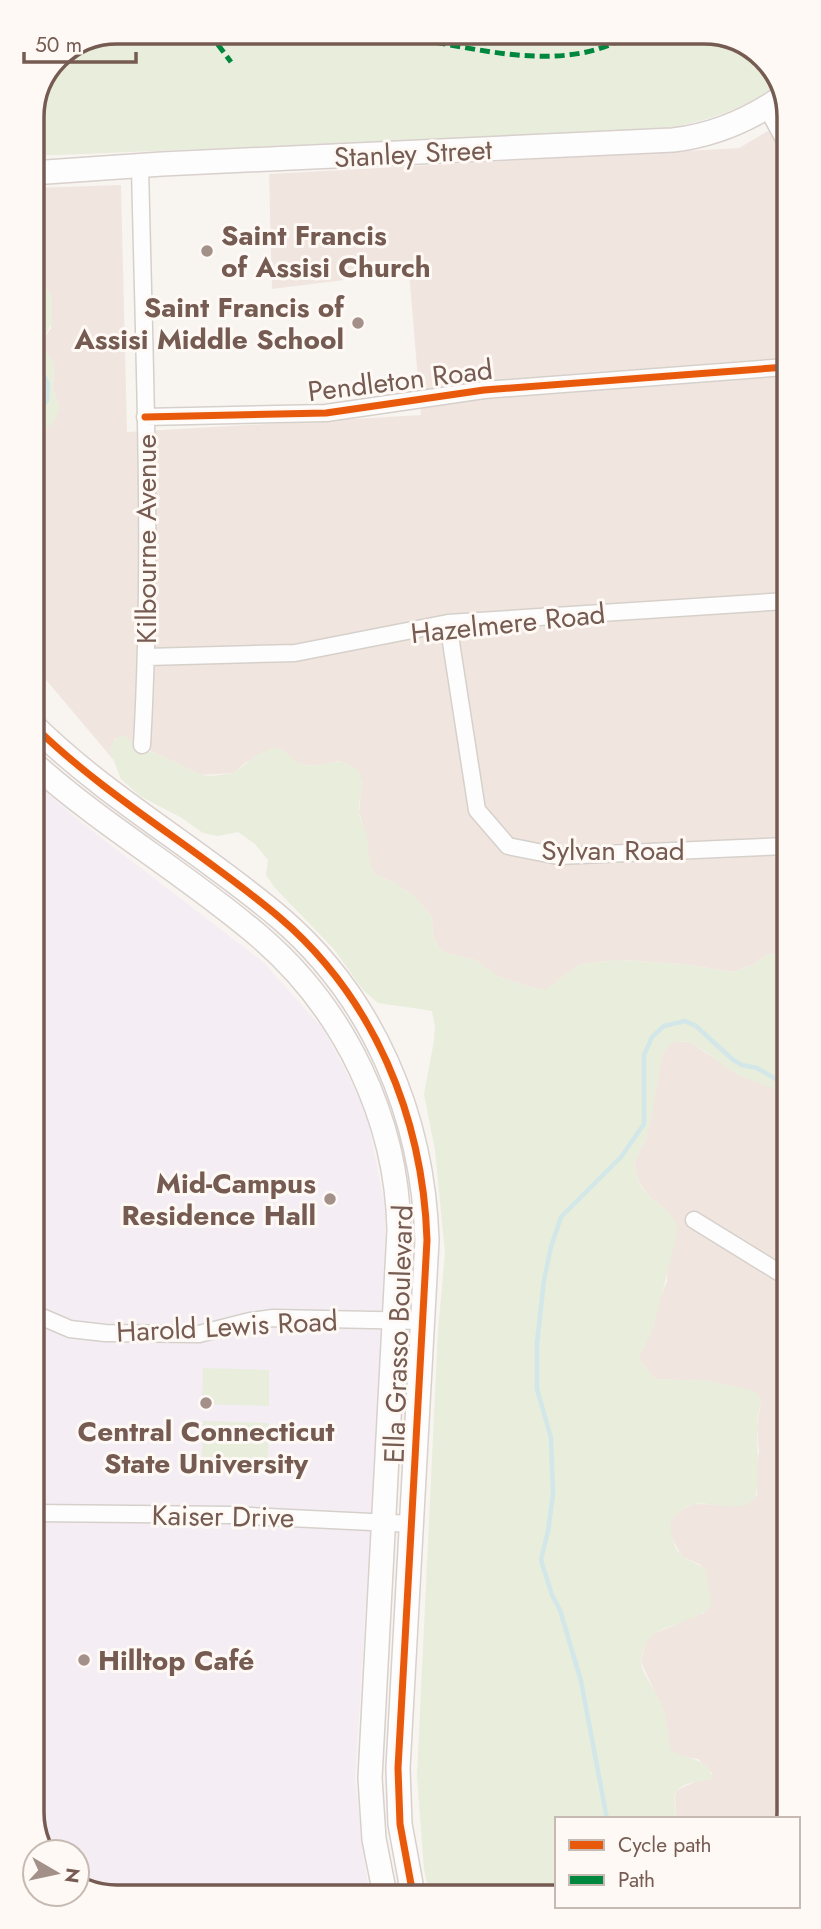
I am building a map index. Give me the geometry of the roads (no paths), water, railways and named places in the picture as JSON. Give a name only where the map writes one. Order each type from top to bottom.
[{"type":"main road","name":"Stanley Street","points":[[44,172],[140,165],[673,140],[723,130],[775,101]]},
{"type":"main road","name":"Ella Grasso Boulevard","points":[[44,735],[72,760],[289,926],[332,973],[370,1027],[402,1098],[421,1170],[426,1240],[398,1792],[401,1835],[411,1885]]},
{"type":"main road","name":"Ella Grasso Boulevard","points":[[44,772],[277,953],[318,1000],[354,1055],[378,1112],[396,1186],[399,1230],[370,1778],[374,1839],[383,1885]]},
{"type":"main road","points":[[117,829],[134,807]]},
{"type":"street","name":"Kilbourne Avenue","points":[[140,165],[147,657],[142,745]]},
{"type":"street","name":"Pendleton Road","points":[[145,417],[327,413],[484,390],[777,368]]},
{"type":"street","name":"Hazelmere Road","points":[[147,657],[295,653],[448,623],[777,602]]},
{"type":"street","name":"Sylvan Road","points":[[448,623],[477,810],[508,846],[558,856],[777,846]]},
{"type":"street","points":[[694,1220],[777,1271]]},
{"type":"street","name":"Harold Lewis Road","points":[[44,1318],[60,1326],[105,1333],[199,1334],[272,1318],[423,1321]]},
{"type":"street","name":"Kaiser Drive","points":[[44,1513],[231,1515],[412,1524]]},
{"type":"waterway","points":[[44,376],[48,384],[47,401],[44,404]]},
{"type":"waterway","points":[[607,1817],[581,1681],[560,1610],[552,1595],[541,1560],[553,1495],[551,1438],[537,1389],[537,1343],[544,1280],[551,1247],[561,1217],[621,1157],[644,1124],[644,1055],[652,1037],[664,1026],[685,1021],[696,1026],[732,1059],[742,1065],[757,1068],[777,1080]]},
{"type":"place","name":"Saint Francis of Assisi Church","points":[[207,251]]},
{"type":"place","name":"Saint Francis of Assisi Middle School","points":[[358,323]]},
{"type":"place","name":"Mid-Campus Residence Hall","points":[[330,1199]]},
{"type":"place","name":"Central Connecticut State University","points":[[206,1403]]},
{"type":"place","name":"Hilltop Café","points":[[84,1660]]}]
